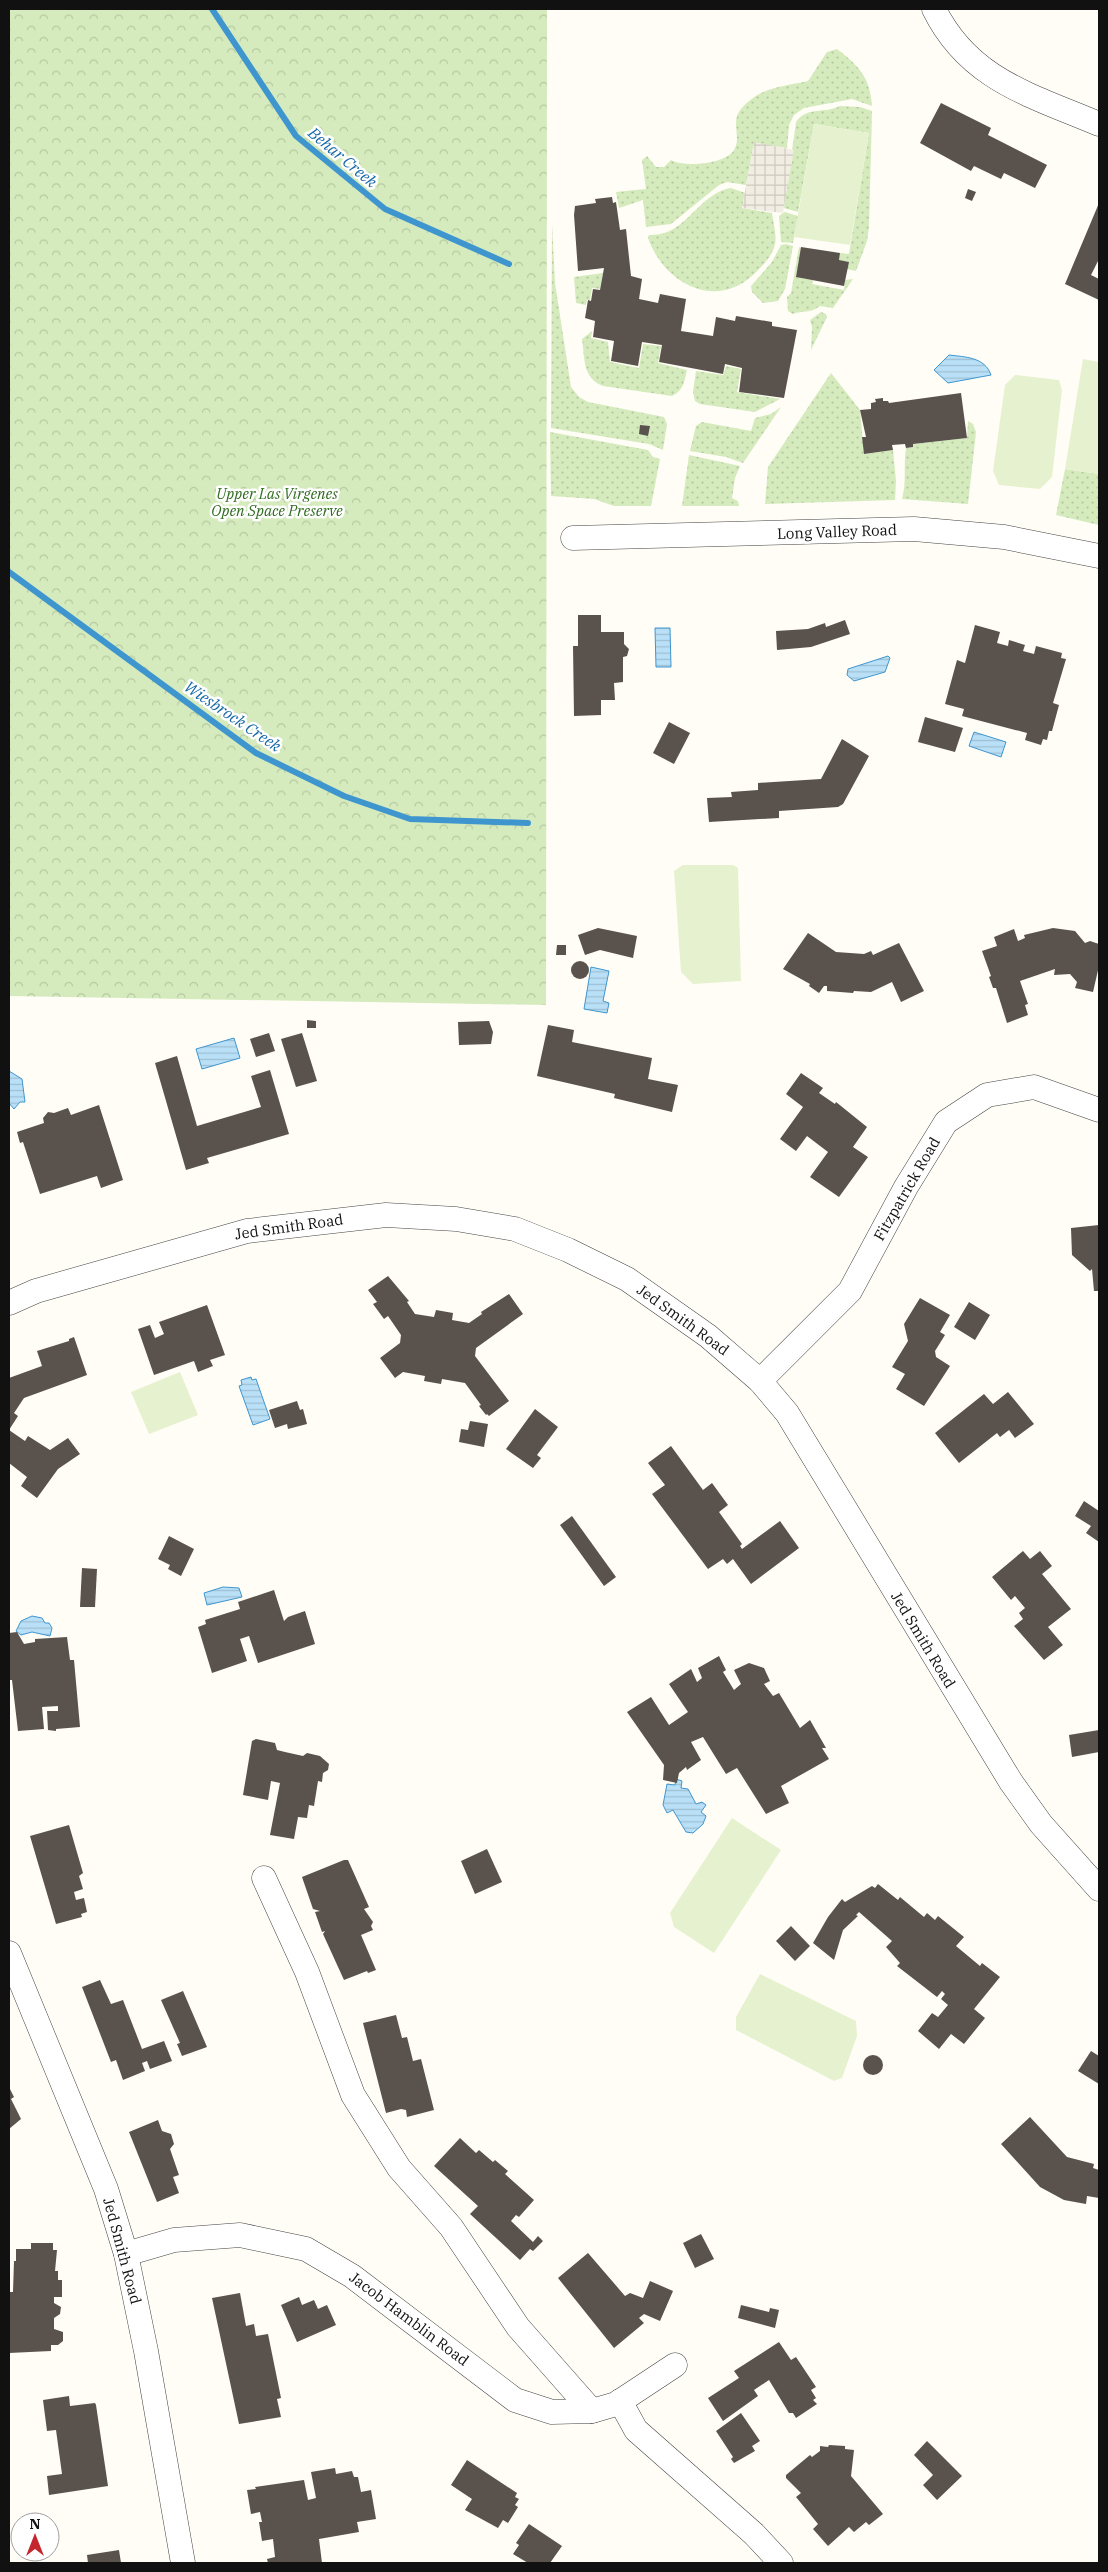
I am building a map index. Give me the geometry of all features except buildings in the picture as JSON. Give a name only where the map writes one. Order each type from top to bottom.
[{"type":"street","points":[[934,9],[950,38],[967,57],[987,74],[1099,124]]},
{"type":"street","name":"Long Valley Road","points":[[573,538],[914,529],[1004,537],[1099,556]]},
{"type":"street","name":"Fitzpatrick Road","points":[[760,1381],[850,1291],[906,1187],[946,1122],[987,1095],[1034,1087],[1099,1110]]},
{"type":"street","name":"Jed Smith Road","points":[[9,1303],[36,1291],[247,1231],[386,1215],[456,1218],[515,1229],[568,1250],[627,1279],[708,1336],[760,1381],[787,1413],[1011,1782],[1041,1824],[1099,1889]]},
{"type":"street","points":[[264,1878],[307,1972],[353,2096],[399,2168],[451,2227],[518,2327],[592,2411]]},
{"type":"street","name":"Jed Smith Road","points":[[9,1953],[106,2189],[126,2254],[146,2351],[183,2563]]},
{"type":"street","name":"Jacob Hamblin Road","points":[[126,2254],[174,2240],[240,2235],[306,2249],[352,2276],[515,2400],[552,2412],[592,2411],[620,2401],[675,2365]]},
{"type":"street","points":[[620,2401],[636,2430],[754,2534],[780,2563]]},
{"type":"green space","name":"Upper Las Virgenes Open Space Preserve","points":[[9,9],[547,9],[546,1005],[9,996]]},
{"type":"green space","points":[[837,49],[862,73],[869,87],[872,106],[852,99],[804,108],[794,115],[789,125],[787,148],[754,143],[746,185],[727,182],[719,185],[671,224],[646,227],[643,200],[619,208],[616,192],[646,189],[642,160],[647,156],[656,167],[664,167],[671,160],[686,164],[696,164],[724,158],[735,148],[737,143],[737,118],[742,108],[749,101],[772,89],[808,81],[827,52]]},
{"type":"green space","points":[[840,106],[860,107],[872,111],[869,227],[867,241],[856,271],[847,269],[848,262],[839,260],[840,253],[849,254],[869,133],[814,124],[798,212],[784,208],[796,122],[805,114]]},
{"type":"green space","points":[[814,124],[869,133],[850,245],[794,237]]},
{"type":"green space","points":[[731,188],[745,193],[742,208],[772,213],[776,237],[774,248],[764,264],[744,282],[728,289],[711,291],[695,288],[680,281],[667,269],[656,255],[648,238],[649,235],[662,234],[673,229],[709,198]]},
{"type":"green space","points":[[785,212],[798,216],[793,243],[781,242],[779,216]]},
{"type":"green space","points":[[552,224],[555,283],[571,387],[579,397],[588,402],[664,417],[667,424],[663,450],[649,444],[551,428]]},
{"type":"green space","points":[[781,245],[793,246],[785,289],[778,301],[763,303],[752,292],[751,286],[772,262]]},
{"type":"green space","points":[[799,247],[801,248],[796,277],[813,280],[812,284],[844,290],[845,280],[853,279],[833,308],[820,306],[813,310],[793,314],[788,311],[787,297],[791,293]]},
{"type":"green space","points":[[603,273],[600,289],[592,288],[590,300],[587,300],[586,305],[576,303],[574,277]]},
{"type":"green space","points":[[821,312],[826,314],[827,317],[811,350],[812,327],[810,320]]},
{"type":"green space","points":[[592,331],[591,338],[608,342],[610,362],[639,368],[643,344],[661,346],[658,363],[687,370],[681,388],[672,396],[603,386],[596,382],[591,378],[586,367],[582,339]]},
{"type":"green space","points":[[1083,359],[1099,362],[1099,474],[1065,469]]},
{"type":"green space","points":[[726,366],[741,369],[737,392],[780,399],[755,412],[700,404],[695,401],[693,392],[696,371],[723,375]]},
{"type":"green space","points":[[831,373],[860,410],[864,454],[893,450],[896,481],[895,500],[765,504],[768,467]]},
{"type":"green space","points":[[1015,375],[1059,380],[1062,390],[1052,477],[1040,489],[999,485],[993,471],[1005,385]]},
{"type":"green space","points":[[781,407],[743,463],[726,457],[690,451],[696,426],[702,422],[751,431],[755,418],[771,414]]},
{"type":"green space","points":[[968,421],[973,424],[976,432],[968,504],[902,499],[906,448],[913,447],[913,444],[967,438]]},
{"type":"green space","points":[[550,432],[648,450],[653,457],[660,459],[651,506],[614,506],[594,499],[551,496]]},
{"type":"green space","points":[[689,455],[740,466],[735,478],[732,498],[738,501],[739,506],[682,506]]},
{"type":"green space","points":[[1065,469],[1099,474],[1099,525],[1056,515]]},
{"type":"green space","points":[[683,865],[733,865],[738,868],[741,981],[693,984],[681,972],[674,871]]},
{"type":"green space","points":[[180,1372],[198,1415],[149,1434],[131,1392]]},
{"type":"green space","points":[[732,1818],[781,1850],[714,1953],[674,1927],[670,1913]]},
{"type":"green space","points":[[760,1974],[856,2021],[857,2036],[842,2078],[834,2081],[736,2030],[736,2017]]},
{"type":"shaded area","points":[[754,142],[794,150],[783,213],[742,208]]},
{"type":"water","points":[[949,355],[968,357],[979,361],[988,369],[991,375],[948,383],[934,370]]},
{"type":"water","points":[[655,628],[670,628],[671,667],[656,667]]},
{"type":"water","points":[[888,656],[890,658],[885,672],[854,681],[847,675],[848,669]]},
{"type":"water","points":[[974,732],[1006,742],[1001,757],[969,746]]},
{"type":"water","points":[[591,967],[609,971],[603,1001],[609,1003],[607,1013],[584,1009]]},
{"type":"water","points":[[234,1038],[240,1058],[202,1069],[196,1049]]},
{"type":"water","points":[[9,1071],[22,1079],[25,1102],[20,1102],[14,1109],[9,1103]]},
{"type":"water","points":[[251,1377],[252,1380],[256,1379],[270,1419],[253,1425],[239,1386],[242,1385],[241,1380]]},
{"type":"water","points":[[223,1587],[239,1588],[242,1597],[207,1605],[204,1593]]},
{"type":"water","points":[[32,1616],[42,1618],[45,1623],[49,1623],[52,1628],[50,1636],[32,1632],[21,1635],[16,1631],[21,1621]]},
{"type":"water","points":[[676,1779],[682,1781],[681,1788],[688,1789],[696,1804],[702,1802],[706,1805],[701,1812],[706,1816],[703,1824],[693,1833],[686,1832],[673,1810],[667,1813],[663,1805],[667,1784],[675,1785]]},
{"type":"waterway","name":"Behar Creek","points":[[212,9],[296,136],[385,209],[509,264]]},
{"type":"waterway","name":"Wiesbrock Creek","points":[[9,572],[256,753],[344,796],[410,819],[528,823]]}]
